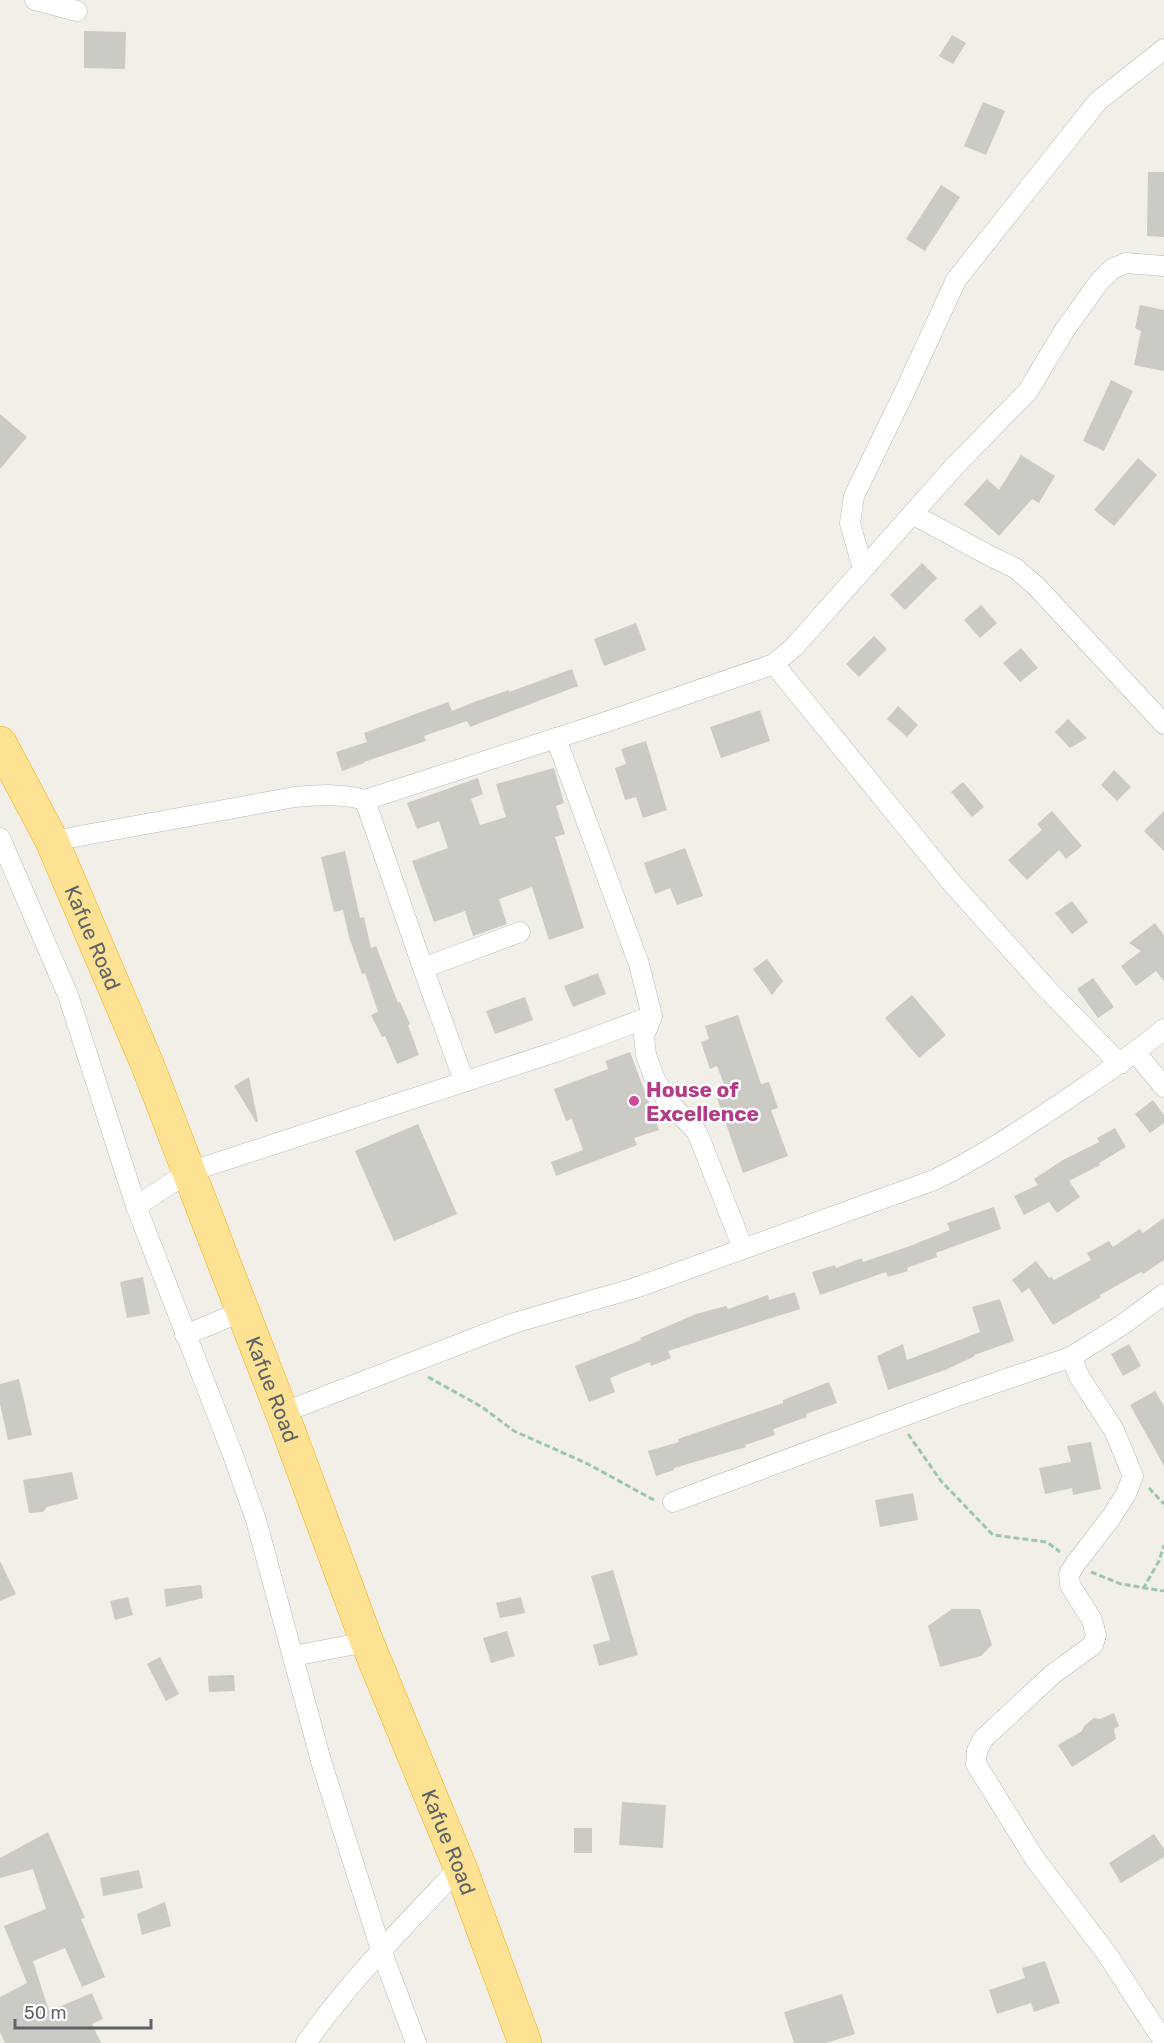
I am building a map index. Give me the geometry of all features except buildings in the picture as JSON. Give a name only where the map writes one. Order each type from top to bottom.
[{"type":"highway","name":"Kafue Road","points":[[0,743],[52,841],[148,1066],[368,1642],[460,1867],[525,2043]]},
{"type":"street","points":[[35,0],[77,10]]},
{"type":"street","points":[[863,569],[850,523],[854,496],[956,280],[1098,101],[1164,49]]},
{"type":"street","points":[[52,841],[295,797],[329,794],[365,800],[774,664],[794,647],[912,513],[1028,391],[1064,331],[1099,282],[1112,269],[1126,263],[1164,266]]},
{"type":"street","points":[[912,513],[1016,568],[1036,586],[1164,724]]},
{"type":"street","points":[[774,664],[952,883],[1045,987],[1164,1087]]},
{"type":"street","points":[[556,738],[639,964],[652,1016],[644,1036],[646,1055],[654,1077],[666,1099],[697,1132],[743,1248]]},
{"type":"street","points":[[365,800],[464,1081]]},
{"type":"street","points":[[0,838],[68,995],[136,1206],[256,1520],[321,1761],[381,1950],[416,2043]]},
{"type":"street","points":[[423,968],[520,932]]},
{"type":"street","points":[[136,1206],[189,1172],[555,1052],[652,1016]]},
{"type":"street","points":[[282,1413],[514,1323],[635,1288],[934,1180],[963,1166],[1013,1135],[1128,1058],[1164,1029]]},
{"type":"street","points":[[673,1502],[897,1418],[1071,1357],[1164,1294]]},
{"type":"street","points":[[185,1335],[243,1311]]},
{"type":"street","points":[[1071,1357],[1080,1378],[1114,1430],[1133,1476],[1126,1494],[1112,1516],[1069,1574],[1069,1581],[1092,1620],[1096,1635],[1093,1645],[1053,1674],[983,1739],[977,1751],[976,1764],[1035,1860],[1107,1954],[1164,2042]]},
{"type":"street","points":[[293,1656],[368,1642]]},
{"type":"street","points":[[306,2043],[331,2007],[381,1950],[460,1867]]},
{"type":"path","points":[[412,1362],[437,1383],[482,1407],[514,1431],[588,1464],[652,1499],[673,1502]]},
{"type":"path","points":[[897,1418],[941,1481],[993,1535],[1047,1542],[1096,1576],[1164,1592]]},
{"type":"path","points":[[1143,1588],[1159,1561],[1164,1545]]},
{"type":"place","name":"House of Excellence","points":[[634,1101]]}]
